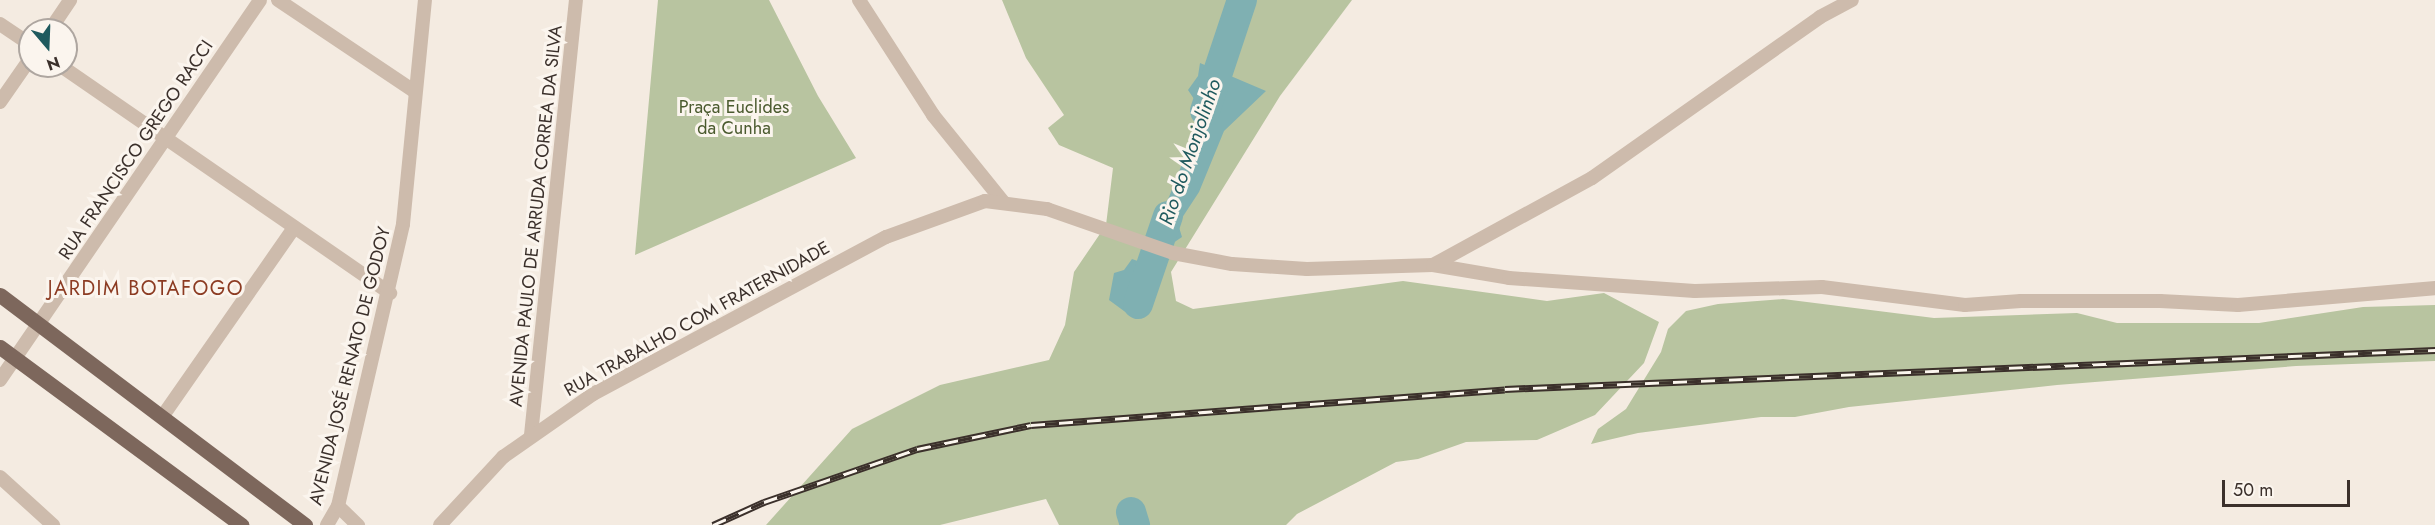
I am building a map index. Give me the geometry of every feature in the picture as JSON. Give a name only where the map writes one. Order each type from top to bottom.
[{"type":"main road","points":[[0,295],[304,525]]},
{"type":"main road","points":[[0,347],[241,525]]},
{"type":"street","points":[[58,18],[70,0]]},
{"type":"street","name":"RUA FRANCISCO GREGO RACCI","points":[[0,380],[39,326],[163,138],[260,0]]},
{"type":"street","points":[[278,0],[414,92]]},
{"type":"street","name":"AVENIDA JOSÉ RENATO DE GODOY","points":[[327,525],[338,506],[390,293],[412,163],[414,92],[425,0]]},
{"type":"street","name":"AVENIDA PAULO DE ARRUDA CORREA DA SILVA","points":[[531,435],[576,0]]},
{"type":"street","points":[[859,0],[933,115],[1004,203]]},
{"type":"street","points":[[1433,265],[1592,178],[1820,17],[1852,0]]},
{"type":"street","points":[[0,24],[18,36]]},
{"type":"street","points":[[0,102],[18,76]]},
{"type":"street","points":[[78,78],[390,293]]},
{"type":"street","name":"RUA TRABALHO COM FRATERNIDADE","points":[[440,525],[460,499],[531,435],[614,383],[886,237],[985,201],[1047,209],[1173,253],[1232,264],[1307,268],[1433,265],[1509,278],[1695,291],[1801,286],[1965,305],[2160,301],[2238,305],[2435,288]]},
{"type":"street","points":[[162,417],[294,228]]},
{"type":"street","points":[[0,477],[53,525]]},
{"type":"street","points":[[338,506],[358,525]]},
{"type":"green space","name":"Praça Euclides da Cunha","points":[[658,0],[769,0],[818,96],[856,158],[635,255]]},
{"type":"green space","points":[[1002,0],[1352,0],[1280,96],[1171,272],[1176,301],[1193,309],[1403,281],[1547,301],[1604,293],[1659,322],[1644,363],[1595,415],[1537,440],[1466,442],[1418,459],[1396,462],[1297,514],[1286,525],[1059,525],[1046,499],[940,525],[766,525],[852,429],[940,385],[1049,360],[1065,325],[1074,272],[1106,225],[1113,168],[1059,145],[1048,128],[1064,115],[1026,58]]},
{"type":"green space","points":[[1783,299],[1934,318],[2077,313],[2117,323],[2259,323],[2363,307],[2435,305],[2435,361],[2296,366],[2057,385],[1849,407],[1795,417],[1761,417],[1638,433],[1591,444],[1598,429],[1626,409],[1661,352],[1668,329],[1686,311],[1718,304]]},
{"type":"water","points":[[1200,63],[1266,91],[1224,131],[1199,192],[1178,224],[1182,237],[1167,247],[1151,243],[1153,223],[1169,197],[1197,126],[1195,113],[1191,111],[1194,99],[1188,90],[1198,76]]},
{"type":"water","points":[[1132,259],[1146,264],[1142,279],[1147,293],[1143,311],[1128,314],[1109,300],[1114,273],[1124,270]]},
{"type":"waterway","name":"Rio do Monjolinho","points":[[1205,111],[1242,0]]},
{"type":"waterway","name":"Rio do Monjolinho","points":[[1138,304],[1168,216]]},
{"type":"waterway","points":[[1131,512],[1135,525]]},
{"type":"railway","points":[[713,525],[764,502],[917,449],[1031,425],[1505,389],[2435,350]]},
{"type":"district","name":"JARDIM BOTAFOGO","points":[[146,288]]}]
